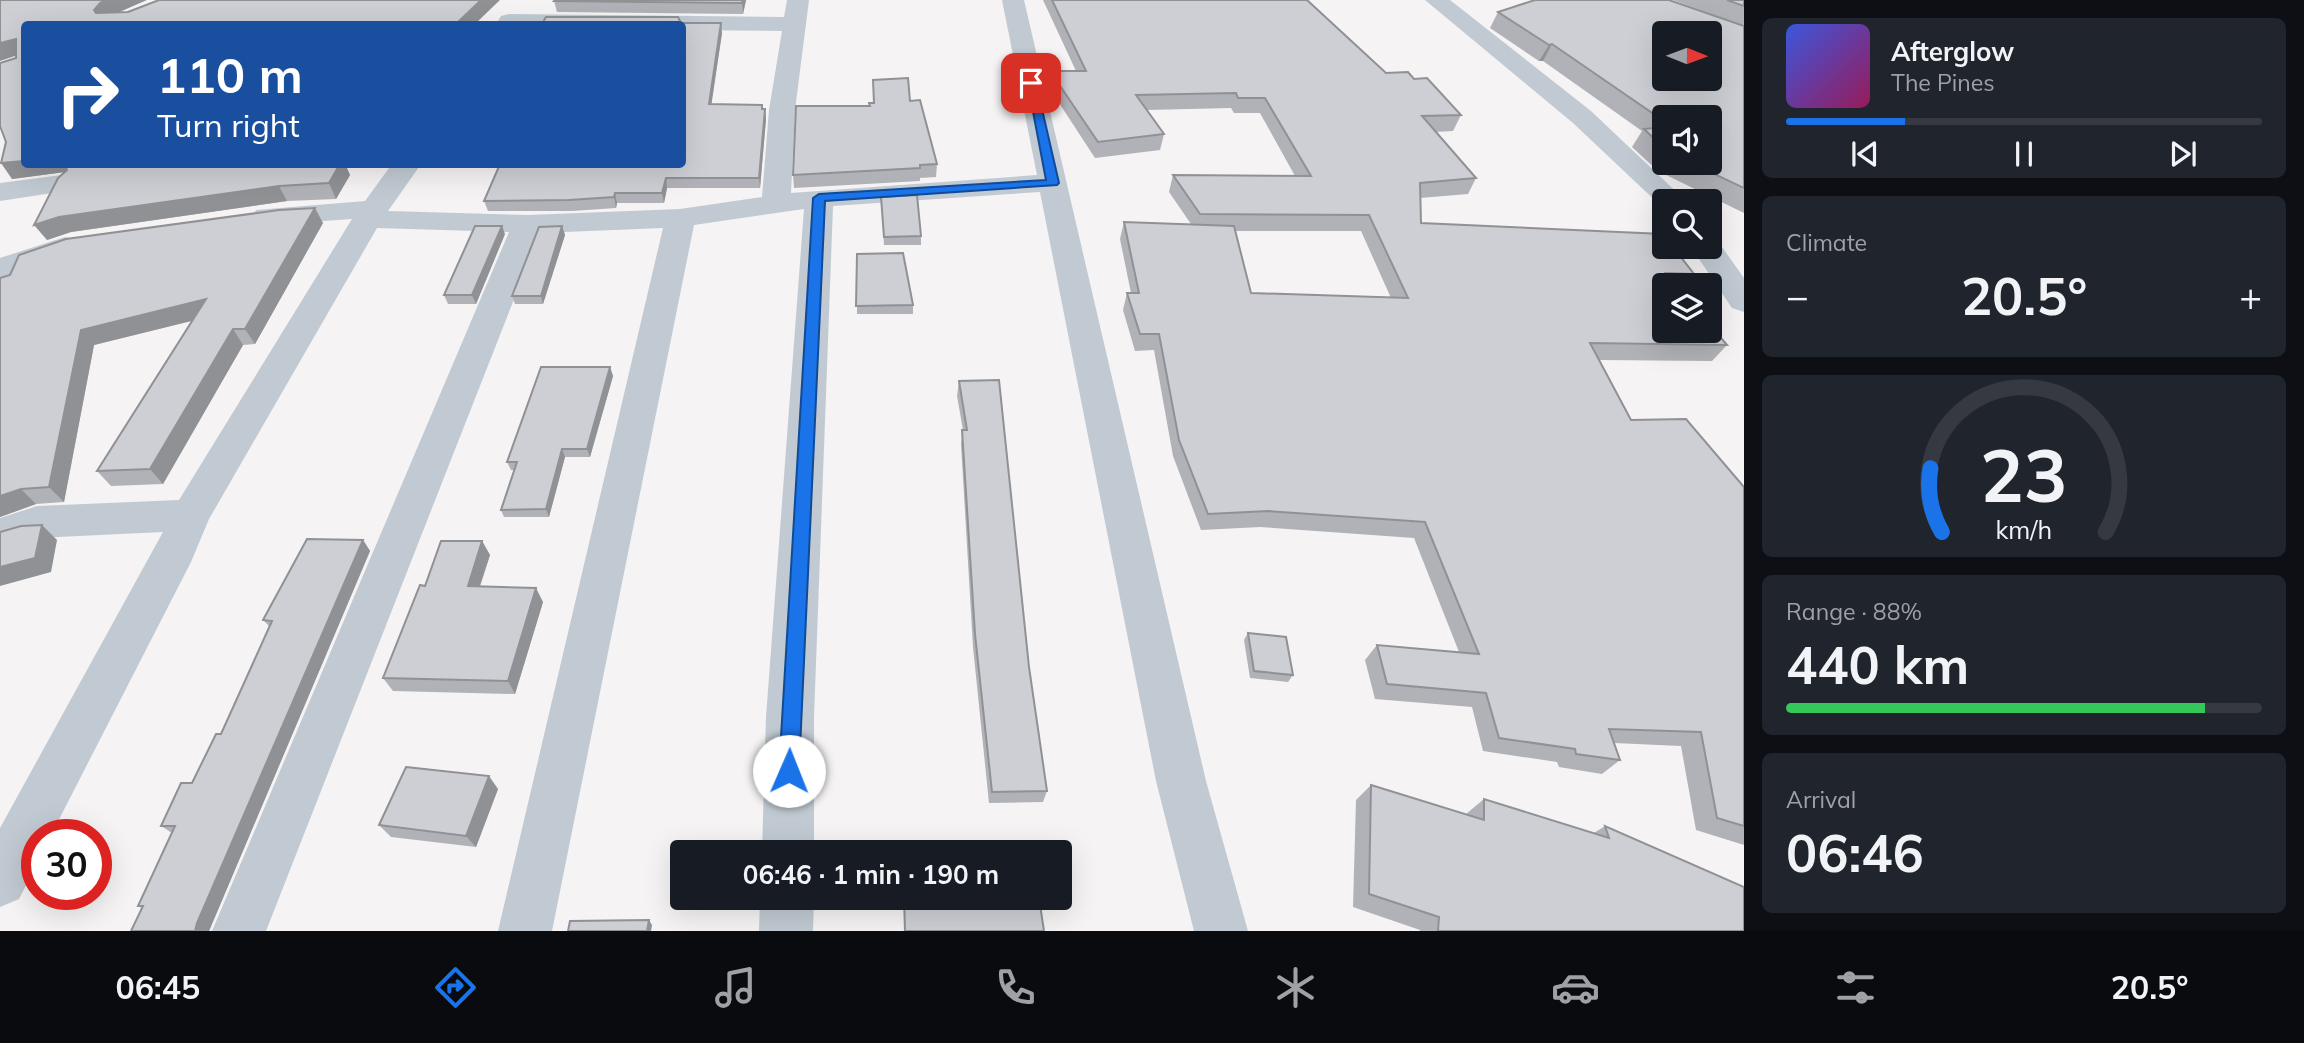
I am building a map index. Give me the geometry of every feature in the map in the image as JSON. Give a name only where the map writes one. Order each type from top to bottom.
[{"type":"street","points":[[509,21],[521,0]]},
{"type":"street","points":[[1013,0],[1181,781],[1221,931]]},
{"type":"street","points":[[1436,0],[1583,117],[1659,189]]},
{"type":"street","points":[[561,21],[797,12],[782,110],[776,206]]},
{"type":"street","points":[[0,880],[170,562],[191,515],[370,214],[404,168]]},
{"type":"street","points":[[234,221],[287,213],[370,214],[527,224],[680,218],[819,198],[1053,183]]},
{"type":"street","points":[[0,192],[62,184]]},
{"type":"street","points":[[788,840],[790,717],[819,198]]},
{"type":"street","points":[[525,931],[680,218]]},
{"type":"street","points":[[239,931],[527,224]]},
{"type":"street","points":[[0,270],[71,244],[99,240]]},
{"type":"street","points":[[1714,259],[1744,301]]},
{"type":"street","points":[[0,534],[37,522],[191,515]]},
{"type":"street","points":[[786,931],[787,910]]},
{"type":"building","points":[[0,0],[106,0],[94,10],[96,13],[128,12],[159,0],[481,0],[459,21],[21,21],[21,161],[1,163],[6,142],[0,126],[0,63],[16,58],[16,39],[0,43]]},
{"type":"building","points":[[742,0],[742,3],[554,1]]},
{"type":"building","points":[[1052,0],[1307,0],[1386,73],[1408,72],[1414,79],[1427,78],[1461,115],[1422,116],[1476,178],[1420,183],[1421,223],[1652,234],[1652,259],[1682,259],[1693,273],[1652,273],[1652,343],[1722,343],[1722,339],[1727,345],[1590,343],[1631,420],[1686,419],[1744,487],[1744,826],[1717,818],[1701,732],[1609,729],[1620,760],[1576,754],[1575,749],[1499,738],[1486,693],[1387,684],[1377,645],[1479,654],[1425,522],[1268,511],[1208,514],[1179,440],[1159,334],[1140,334],[1127,293],[1139,293],[1124,222],[1234,226],[1251,293],[1408,298],[1369,215],[1200,214],[1173,175],[1311,176],[1265,98],[1238,98],[1236,93],[1136,95],[1164,134],[1098,142],[1050,71],[1086,71]]},
{"type":"building","points":[[1535,0],[1669,0],[1744,26],[1744,188],[1716,175],[1722,175],[1722,105],[1652,105],[1652,113],[1552,44],[1549,45],[1498,12]]},
{"type":"building","points":[[1727,0],[1744,0],[1744,6]]},
{"type":"building","points":[[546,17],[678,17],[680,21],[544,21]]},
{"type":"building","points":[[686,23],[721,23],[709,104],[762,105],[762,109],[765,109],[759,178],[666,178],[662,193],[615,193],[614,197],[569,200],[484,201],[498,168],[686,168]]},
{"type":"building","points":[[908,78],[910,101],[920,100],[937,164],[920,165],[920,168],[793,175],[796,106],[870,106],[869,103],[874,103],[873,80]]},
{"type":"building","points":[[1652,128],[1652,137],[1644,129]]},
{"type":"building","points":[[66,168],[338,168],[329,183],[279,186],[59,217],[34,225],[58,178]]},
{"type":"building","points":[[917,195],[921,236],[884,237],[881,197]]},
{"type":"building","points":[[315,208],[245,329],[233,329],[150,469],[97,471],[206,299],[81,330],[49,487],[21,489],[0,496],[0,278],[10,275],[19,255],[66,239],[279,210]]},
{"type":"building","points":[[475,226],[502,226],[472,295],[444,295]]},
{"type":"building","points":[[562,226],[541,296],[512,296],[539,227]]},
{"type":"building","points":[[903,253],[913,305],[856,306],[857,254]]},
{"type":"building","points":[[541,367],[610,367],[587,449],[562,449],[546,509],[501,510],[517,462],[507,462]]},
{"type":"building","points":[[999,380],[1029,667],[1047,791],[992,792],[975,634],[962,430],[967,430],[959,381]]},
{"type":"building","points":[[42,525],[35,558],[0,567],[0,532],[21,526]]},
{"type":"building","points":[[307,539],[363,540],[195,931],[131,931],[143,906],[138,906],[175,826],[161,826],[181,783],[192,783],[216,734],[221,734],[272,621],[263,620]]},
{"type":"building","points":[[441,541],[482,541],[468,586],[536,588],[508,681],[383,678],[420,585],[425,586]]},
{"type":"building","points":[[1248,633],[1286,637],[1293,675],[1254,671]]},
{"type":"building","points":[[406,767],[489,776],[466,836],[379,825]]},
{"type":"building","points":[[1371,785],[1484,820],[1484,799],[1609,838],[1605,826],[1744,887],[1744,931],[1438,931],[1439,917],[1369,894]]},
{"type":"building","points":[[904,910],[1041,910],[1044,931],[905,931]]},
{"type":"building","points":[[649,920],[647,931],[568,931],[570,921]]},
{"type":"route","points":[[789,771],[819,198],[1053,183],[1031,83]]}]
